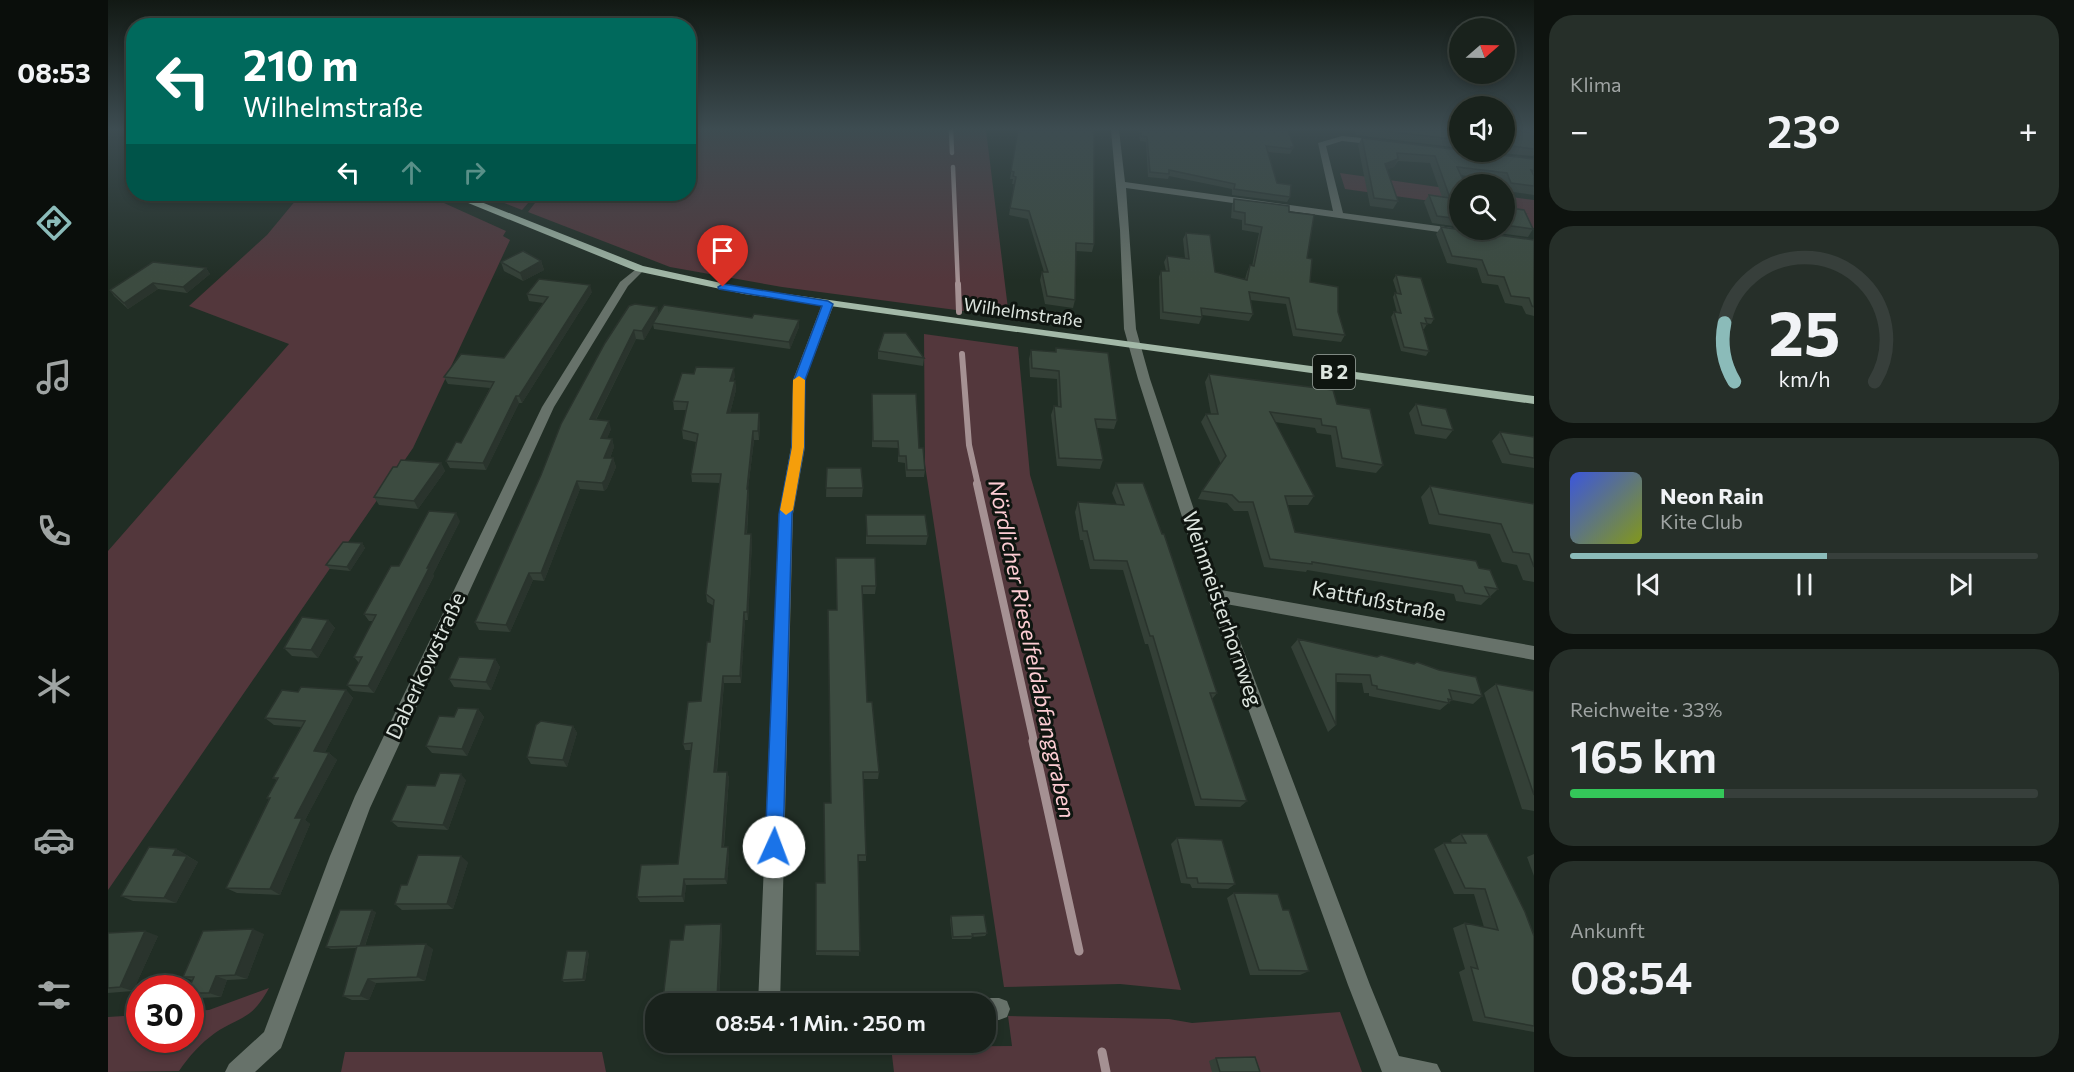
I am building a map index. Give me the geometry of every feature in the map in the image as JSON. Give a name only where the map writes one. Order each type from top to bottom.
[{"type":"main road","name":"Wilhelmstraße","points":[[470,201],[640,269],[744,291],[1534,400]]},
{"type":"street","name":"Weinmeisterhornweg","points":[[1120,180],[1130,329],[1134,346],[1215,594],[1359,985],[1393,1070]]},
{"type":"street","points":[[1329,180],[1339,215]]},
{"type":"street","points":[[1120,184],[1449,230]]},
{"type":"street","name":"Daberkowstraße","points":[[237,1072],[273,1040],[340,856],[362,803],[527,449],[579,352],[624,284],[640,269]]},
{"type":"street","points":[[769,993],[786,514],[798,447],[799,380],[828,304]]},
{"type":"street","name":"Kattfußstraße","points":[[1215,594],[1534,653]]},
{"type":"street","points":[[1393,1070],[1429,1072]]},
{"type":"shaded area","points":[[696,180],[992,180],[1009,317],[782,287],[670,267],[528,212],[537,201],[696,201]]},
{"type":"shaded area","points":[[1342,180],[1389,180],[1449,189],[1449,204],[1345,189]]},
{"type":"shaded area","points":[[1515,197],[1534,200],[1534,228],[1524,227],[1518,214],[1529,214],[1515,212]]},
{"type":"shaded area","points":[[295,201],[440,201],[506,231],[503,236],[510,240],[413,448],[108,890],[108,551],[289,344],[189,306],[267,235]]},
{"type":"shaded area","points":[[499,201],[530,201],[522,210]]},
{"type":"shaded area","points":[[924,334],[1018,347],[1030,475],[1181,990],[1120,984],[1004,987],[925,465]]},
{"type":"shaded area","points":[[269,988],[251,1012],[224,1027],[204,1043],[204,1010]]},
{"type":"shaded area","points":[[1340,1012],[1362,1072],[894,1072],[892,1053],[996,1053],[996,1046],[1012,1046],[1008,1016],[1169,1019],[1192,1023]]},
{"type":"shaded area","points":[[126,1016],[126,1053],[193,1053],[179,1071],[108,1072],[108,1017]]},
{"type":"shaded area","points":[[345,1052],[602,1052],[606,1072],[341,1072]]},
{"type":"building","points":[[1015,180],[1094,180],[1094,244],[1076,243],[1075,300],[1047,296],[1042,272],[1048,272],[1029,211],[1010,208]]},
{"type":"building","points":[[1216,180],[1276,180],[1277,183],[1291,185],[1290,197],[1234,189],[1235,184]]},
{"type":"building","points":[[1370,180],[1391,180],[1398,201],[1374,198]]},
{"type":"building","points":[[1444,180],[1449,180],[1449,195]]},
{"type":"building","points":[[1515,180],[1534,180],[1534,186],[1515,184]]},
{"type":"building","points":[[1429,195],[1449,198],[1449,218],[1437,216]]},
{"type":"building","points":[[1234,199],[1289,206],[1289,212],[1314,215],[1307,258],[1312,259],[1310,282],[1338,287],[1338,312],[1345,335],[1296,329],[1289,298],[1249,292],[1253,314],[1201,308],[1202,317],[1163,312],[1161,271],[1169,271],[1167,256],[1189,259],[1186,233],[1210,235],[1215,272],[1247,280],[1250,265],[1254,266],[1262,227],[1245,224],[1245,213],[1234,211]]},
{"type":"building","points":[[1515,209],[1524,210],[1533,229],[1515,227]]},
{"type":"building","points":[[1441,227],[1449,228],[1449,240],[1515,240],[1515,237],[1534,240],[1534,307],[1529,298],[1511,296],[1504,277],[1488,275],[1482,260],[1452,256]]},
{"type":"building","points":[[523,251],[541,261],[520,273],[501,262]]},
{"type":"building","points":[[153,262],[206,268],[183,287],[153,283],[124,303],[110,290]]},
{"type":"building","points":[[1396,275],[1421,278],[1434,319],[1425,318],[1427,324],[1421,323],[1429,351],[1404,347],[1394,312],[1401,313],[1395,293],[1401,294]]},
{"type":"building","points":[[539,279],[590,285],[519,396],[516,396],[483,463],[446,461],[456,442],[461,443],[494,382],[444,377],[461,354],[504,358],[548,297],[527,294]]},
{"type":"building","points":[[635,304],[657,307],[642,331],[634,330],[590,419],[609,421],[601,438],[612,439],[604,458],[613,458],[605,480],[602,483],[577,481],[541,573],[529,573],[506,625],[475,622],[541,475],[561,424],[605,343],[629,306]]},
{"type":"building","points":[[664,305],[752,318],[754,314],[799,320],[789,342],[653,323]]},
{"type":"building","points":[[884,333],[906,333],[924,358],[878,351]]},
{"type":"building","points":[[1056,348],[1108,353],[1117,420],[1095,419],[1103,460],[1059,458],[1054,406],[1061,407],[1059,371],[1032,368],[1031,350],[1056,352]]},
{"type":"building","points":[[696,367],[734,368],[730,381],[735,381],[727,413],[759,413],[758,431],[753,431],[747,489],[745,534],[751,534],[747,612],[744,612],[740,676],[723,676],[714,772],[727,772],[722,847],[728,847],[725,879],[684,879],[682,896],[637,897],[641,865],[678,864],[692,743],[683,744],[688,702],[701,701],[707,642],[710,642],[714,600],[706,594],[721,474],[691,474],[698,434],[682,430],[688,402],[673,401],[682,373],[694,374]]},
{"type":"building","points":[[1209,374],[1333,390],[1337,404],[1370,409],[1383,465],[1342,458],[1336,427],[1322,425],[1321,419],[1270,412],[1314,496],[1285,496],[1295,532],[1476,561],[1479,568],[1490,570],[1498,589],[1485,587],[1490,597],[1465,593],[1462,586],[1312,562],[1312,564],[1270,559],[1253,502],[1239,502],[1232,495],[1202,491],[1226,456],[1206,414],[1218,414]]},
{"type":"building","points":[[872,394],[916,394],[919,448],[923,448],[925,470],[907,470],[906,456],[899,456],[898,441],[873,441]]},
{"type":"building","points":[[1416,404],[1446,409],[1453,430],[1422,425]]},
{"type":"building","points":[[1500,432],[1534,437],[1534,458],[1510,454]]},
{"type":"building","points":[[401,460],[441,463],[414,501],[374,497],[393,467],[397,467]]},
{"type":"building","points":[[827,468],[861,468],[863,488],[826,488]]},
{"type":"building","points":[[1116,483],[1143,483],[1162,534],[1164,534],[1217,693],[1210,693],[1247,801],[1201,799],[1153,636],[1150,636],[1127,561],[1094,560],[1087,531],[1083,531],[1078,502],[1124,505]]},
{"type":"building","points":[[1430,486],[1534,504],[1534,567],[1529,554],[1513,552],[1501,524],[1439,514]]},
{"type":"building","points":[[429,511],[456,513],[368,686],[347,685],[362,657],[354,657],[376,615],[364,614],[391,566],[399,566]]},
{"type":"building","points":[[866,515],[925,515],[928,536],[867,536]]},
{"type":"building","points":[[343,542],[362,543],[347,567],[326,565]]},
{"type":"building","points":[[836,558],[875,558],[876,586],[862,586],[867,702],[872,702],[879,772],[863,772],[866,855],[858,855],[860,951],[816,951],[816,883],[825,883],[824,803],[831,803],[828,610],[837,610]]},
{"type":"building","points":[[302,617],[328,620],[311,650],[284,648]]},
{"type":"building","points":[[1298,639],[1377,657],[1381,655],[1414,664],[1417,662],[1439,670],[1476,677],[1482,696],[1449,690],[1452,700],[1448,699],[1449,703],[1377,689],[1377,686],[1372,685],[1370,675],[1336,674],[1336,725]]},
{"type":"building","points":[[459,657],[495,659],[486,682],[449,679]]},
{"type":"building","points":[[1496,684],[1534,691],[1534,795]]},
{"type":"building","points":[[301,687],[346,690],[314,751],[329,753],[295,818],[302,818],[270,889],[226,888],[270,798],[267,798],[278,778],[273,778],[305,721],[265,718],[282,690],[298,692]]},
{"type":"building","points":[[458,708],[478,709],[462,749],[426,746],[439,716],[454,717]]},
{"type":"building","points":[[541,721],[573,726],[563,760],[527,757],[536,725]]},
{"type":"building","points":[[440,773],[461,774],[443,825],[391,821],[407,785],[435,786]]},
{"type":"building","points":[[1461,834],[1487,834],[1525,912],[1534,936],[1534,1026],[1485,1017],[1471,967],[1478,969],[1465,923],[1498,930],[1485,889],[1465,888],[1444,843],[1466,843]]},
{"type":"building","points":[[1177,838],[1222,840],[1235,884],[1198,883],[1197,878],[1187,878]]},
{"type":"building","points":[[149,847],[176,849],[173,855],[187,856],[164,898],[121,896]]},
{"type":"building","points":[[418,855],[461,856],[447,904],[395,904],[401,885],[407,885]]},
{"type":"building","points":[[1234,893],[1278,894],[1283,910],[1289,910],[1309,971],[1259,970]]},
{"type":"building","points":[[340,910],[372,910],[360,946],[326,947]]},
{"type":"building","points":[[984,915],[987,933],[953,937],[951,916]]},
{"type":"building","points":[[721,924],[717,993],[664,993],[670,940],[683,940],[685,925]]},
{"type":"building","points":[[253,929],[235,975],[216,976],[209,993],[204,993],[204,975],[184,975],[203,931]]},
{"type":"building","points":[[145,931],[120,987],[108,988],[108,933]]},
{"type":"building","points":[[426,944],[417,977],[368,979],[360,996],[343,996],[357,946]]},
{"type":"building","points":[[567,951],[587,951],[583,979],[562,980]]},
{"type":"building","points":[[1255,1057],[1260,1072],[1220,1072],[1216,1058]]},
{"type":"waterway","name":"Nördlicher Rieselfeldabfanggraben","points":[[954,180],[958,286]]},
{"type":"waterway","name":"Nördlicher Rieselfeldabfanggraben","points":[[958,284],[959,312]]},
{"type":"waterway","name":"Nördlicher Rieselfeldabfanggraben","points":[[962,354],[969,445],[978,485]]},
{"type":"waterway","name":"Nördlicher Rieselfeldabfanggraben","points":[[977,484],[1034,742]]},
{"type":"waterway","name":"Nördlicher Rieselfeldabfanggraben","points":[[1033,741],[1079,951]]},
{"type":"waterway","name":"Nördlicher Rieselfeldabfanggraben","points":[[1102,1052],[1106,1072]]},
{"type":"slow traffic","points":[[786,510],[798,447],[799,380]]},
{"type":"route","points":[[723,287],[828,304],[799,380],[798,447],[784,537],[774,847]]}]
